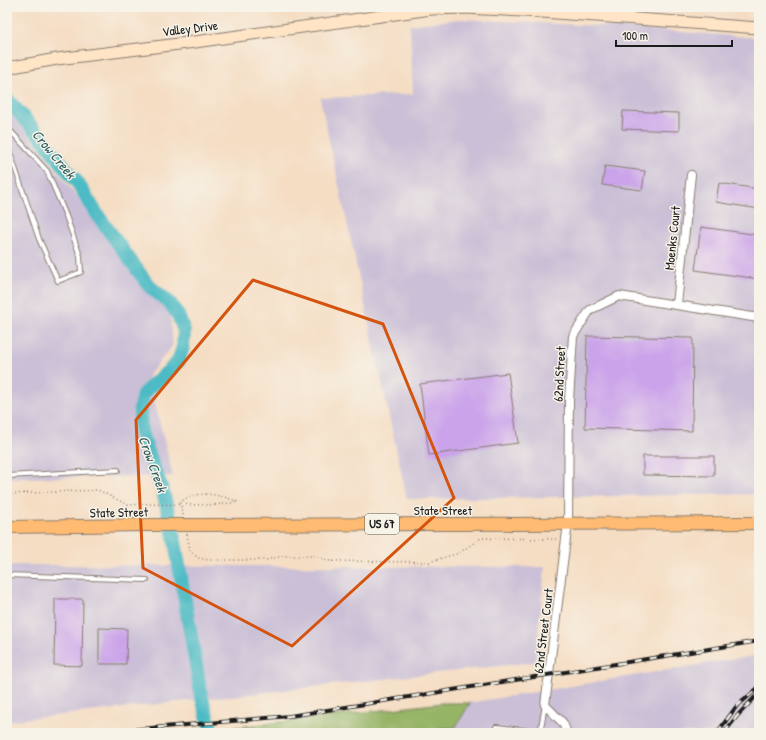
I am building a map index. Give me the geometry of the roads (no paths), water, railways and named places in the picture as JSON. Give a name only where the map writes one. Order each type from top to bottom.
[{"type":"main road","name":"State Street","points":[[7,527],[148,525],[192,527],[568,523],[759,523]]},
{"type":"street","name":"Valley Drive","points":[[7,68],[57,59],[194,42],[431,8],[464,8],[556,13],[759,28]]},
{"type":"street","name":"Moenks Court","points":[[677,304],[691,175]]},
{"type":"street","name":"62nd Street","points":[[568,523],[569,400],[573,336],[590,310],[619,296],[759,318]]},
{"type":"street","name":"62nd Street Court","points":[[545,705],[568,523]]},
{"type":"street","points":[[545,705],[563,723],[567,733]]},
{"type":"lane","points":[[7,127],[47,171],[66,216],[80,256],[81,272],[58,281],[39,239],[7,144]]},
{"type":"lane","points":[[7,476],[118,470]]},
{"type":"lane","points":[[7,575],[147,580]]},
{"type":"lane","points":[[496,726],[540,732],[545,705]]},
{"type":"waterway","name":"Crow Creek","points":[[7,99],[39,135],[77,182],[99,217],[149,286],[170,303],[178,315],[184,331],[183,347],[178,362],[143,394],[140,410],[141,433],[163,492],[174,536],[201,695],[212,733]]},
{"type":"railway","points":[[94,733],[290,716],[759,641]]},
{"type":"railway","points":[[717,733],[736,707],[759,687]]},
{"type":"railway","points":[[724,733],[738,715],[759,693]]}]
